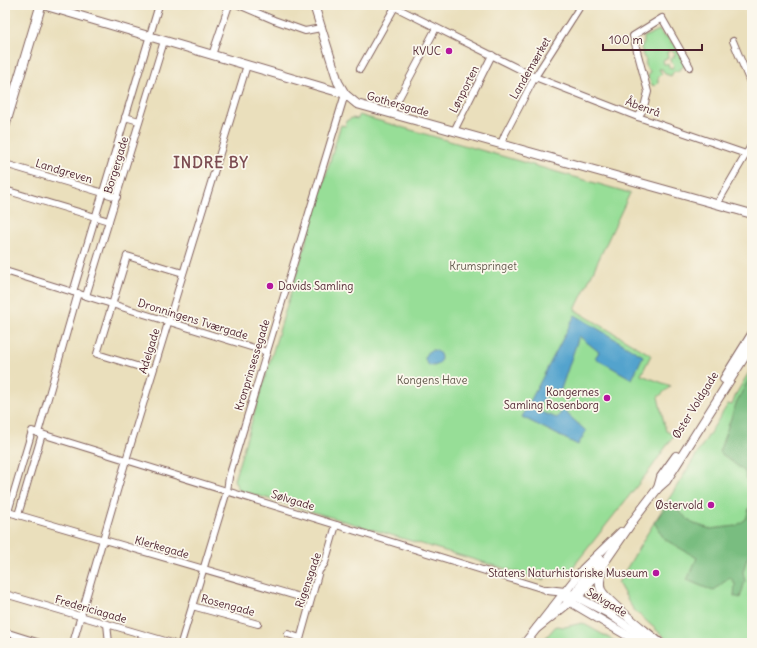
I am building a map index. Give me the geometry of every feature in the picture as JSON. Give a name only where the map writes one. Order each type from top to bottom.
[{"type":"main road","points":[[5,125],[8,107],[42,5]]},
{"type":"street","name":"Gothersgade","points":[[42,5],[345,94],[358,104],[391,114],[752,214]]},
{"type":"street","name":"Borgergade","points":[[18,516],[37,433],[76,293],[95,217],[160,5]]},
{"type":"street","points":[[212,55],[229,5]]},
{"type":"street","points":[[238,5],[305,31],[321,28]]},
{"type":"street","points":[[314,5],[338,82],[345,94]]},
{"type":"street","name":"Landemærket","points":[[501,144],[535,77],[581,5]]},
{"type":"street","points":[[360,69],[394,6]]},
{"type":"street","name":"Åbenrå","points":[[394,6],[535,77],[638,116],[746,154]]},
{"type":"street","points":[[638,116],[643,110],[648,92],[633,36],[662,18],[690,67]]},
{"type":"street","points":[[391,114],[436,28]]},
{"type":"street","name":"Borgergade","points":[[86,296],[164,41]]},
{"type":"street","points":[[733,41],[752,88]]},
{"type":"street","name":"Lønporten","points":[[454,131],[492,55]]},
{"type":"street","name":"Adelgade","points":[[73,643],[126,460],[247,65]]},
{"type":"street","name":"Kronprinsessegade","points":[[181,643],[227,491],[229,477],[345,94]]},
{"type":"street","points":[[125,116],[140,120]]},
{"type":"street","points":[[717,204],[752,145]]},
{"type":"street","name":"Landgreven","points":[[5,164],[116,197]]},
{"type":"street","points":[[5,190],[109,221]]},
{"type":"street","points":[[153,371],[97,354],[112,304],[127,256],[183,273]]},
{"type":"street","name":"Dronningens Tværgade","points":[[5,271],[267,352]]},
{"type":"street","name":"Øster Voldgade","points":[[658,488],[661,477],[752,334]]},
{"type":"street","name":"Øster Voldgade","points":[[525,643],[537,628],[569,596],[586,589],[631,524],[658,488],[666,481],[752,345]]},
{"type":"street","name":"Borgergade","points":[[5,522],[37,433]]},
{"type":"street","name":"Sølvgade","points":[[37,433],[569,596],[608,613],[651,643]]},
{"type":"street","name":"Klerkegade","points":[[8,512],[102,541],[310,600]]},
{"type":"street","points":[[569,596],[600,557],[631,524]]},
{"type":"street","name":"Rigensgade","points":[[300,640],[319,571],[325,563],[336,525]]},
{"type":"street","points":[[604,563],[600,582],[601,589],[612,602],[660,643]]},
{"type":"street","name":"Fredericiagade","points":[[5,594],[172,643]]},
{"type":"street","name":"Sølvgade","points":[[569,596],[640,643]]},
{"type":"street","name":"Rosengade","points":[[192,606],[258,624]]},
{"type":"street","points":[[108,624],[109,643]]},
{"type":"street","points":[[5,632],[40,643]]},
{"type":"street","points":[[288,634],[300,640]]},
{"type":"green space","points":[[659,30],[665,38],[668,36],[670,43],[673,42],[681,55],[681,58],[686,64],[678,71],[674,71],[671,76],[665,74],[662,69],[659,69],[662,74],[658,78],[658,83],[655,86],[652,85],[648,77],[650,71],[645,66],[646,60],[643,56],[641,47],[644,43],[644,37]],"holes":[[[671,50],[675,53],[674,57],[670,60],[674,65],[672,68],[669,67],[668,64],[664,64],[664,59],[668,58],[667,52]]]},
{"type":"green space","name":"Kongens Have","points":[[359,115],[630,193],[575,310],[651,355],[641,375],[671,386],[658,397],[666,431],[674,435],[652,467],[569,572],[554,572],[543,580],[239,490],[234,480],[341,125],[345,126],[346,121],[352,118],[358,119]]},
{"type":"green space","points":[[752,367],[752,643],[671,643],[633,609],[618,583],[728,404],[732,405],[736,394]]},
{"type":"green space","points":[[752,373],[752,554],[747,558],[743,572],[745,581],[740,598],[734,596],[735,584],[730,577],[713,591],[687,580],[697,558],[664,539],[654,522],[670,503],[692,523],[710,529],[736,526],[746,519],[750,506],[750,493],[749,484],[744,471],[719,452],[737,401]]},
{"type":"green space","points":[[582,623],[618,643],[541,643],[556,626],[565,627]]},
{"type":"water","points":[[575,315],[643,356],[632,379],[595,358],[599,352],[579,336],[560,392],[553,389],[535,410],[557,418],[563,410],[586,431],[578,445],[522,417]]},
{"type":"water","points":[[433,350],[440,355],[441,358],[436,365],[433,366],[426,361],[425,358],[430,351]]},
{"type":"place","name":"KVUC","points":[[449,51]]},
{"type":"place","name":"Davids Samling","points":[[270,286]]},
{"type":"place","name":"Kongernes Samling Rosenborg","points":[[607,398]]},
{"type":"place","name":"Østervold","points":[[711,505]]},
{"type":"place","name":"Statens Naturhistoriske Museum","points":[[656,573]]},
{"type":"district","name":"INDRE BY","points":[[211,162]]},
{"type":"park label","name":"Krumspringet","points":[[483,266]]}]
